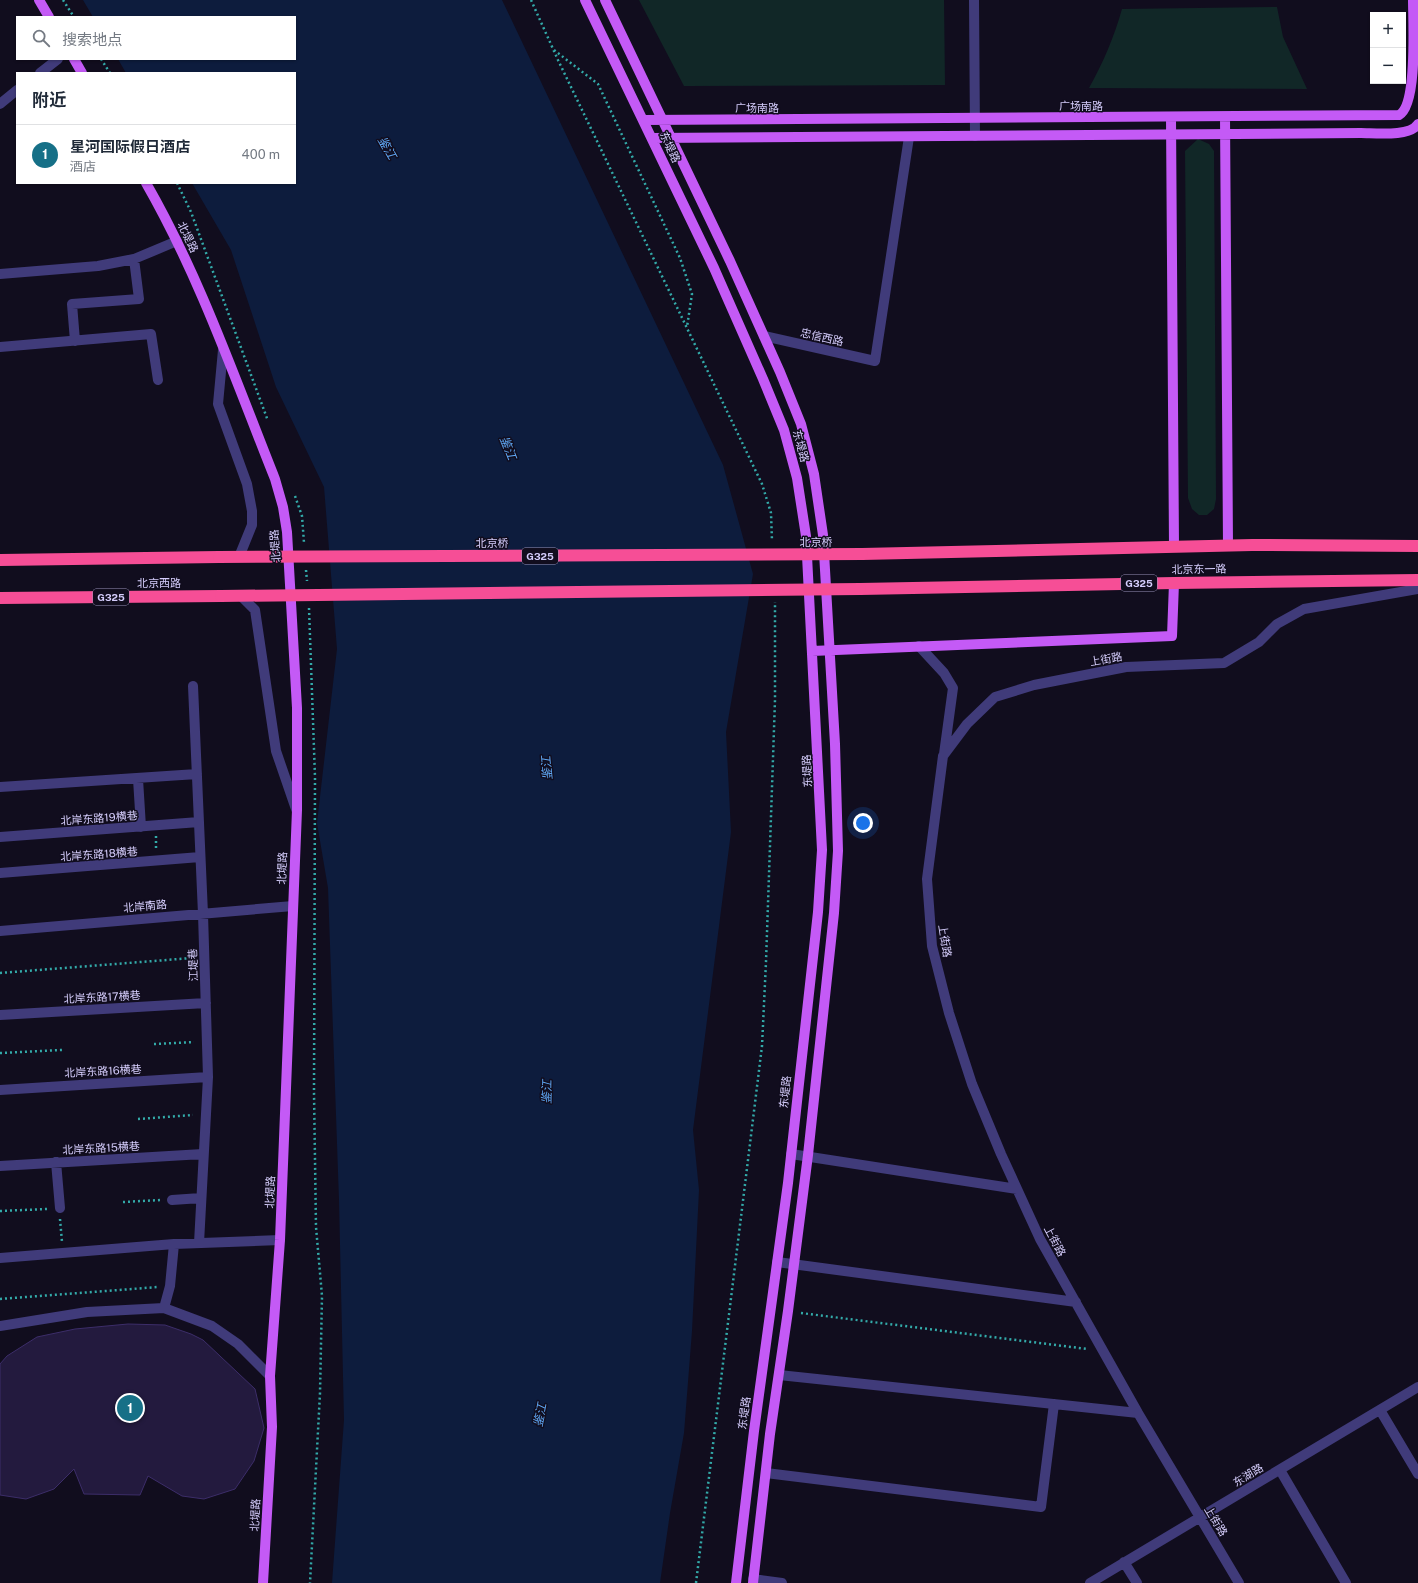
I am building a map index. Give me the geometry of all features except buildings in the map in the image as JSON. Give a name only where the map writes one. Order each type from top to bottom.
[{"type":"highway","name":"北京东一路","points":[[862,554],[1174,546],[1418,546]]},
{"type":"highway","name":"北京桥","points":[[0,560],[219,557],[862,554]]},
{"type":"highway","name":"北京东一路","points":[[240,595],[860,589],[1418,580]]},
{"type":"highway","name":"北京西路","points":[[0,598],[240,595]]},
{"type":"main road","points":[[39,0],[48,16]]},
{"type":"main road","name":"东堤路","points":[[585,0],[644,120],[743,331],[784,430],[797,478],[803,512],[822,850],[818,912],[791,1154],[736,1583]]},
{"type":"main road","name":"东堤路","points":[[605,0],[672,138],[764,336],[800,424],[814,474],[823,534],[835,744],[838,851],[834,913],[808,1156],[753,1581]]},
{"type":"main road","name":"广场南路","points":[[644,120],[1171,118],[1399,115],[1404,113],[1408,106],[1412,96],[1414,82],[1413,0]]},
{"type":"main road","points":[[75,60],[81,72]]},
{"type":"main road","points":[[1225,117],[1228,546]]},
{"type":"main road","points":[[1171,118],[1174,546]]},
{"type":"main road","points":[[652,138],[1403,133],[1416,127],[1418,124]]},
{"type":"main road","name":"北堤路","points":[[147,184],[177,241],[197,283],[275,479],[283,508],[287,532],[297,708],[297,810],[280,1240],[270,1376],[272,1427],[263,1583]]},
{"type":"main road","points":[[812,651],[1172,636],[1174,583]]},
{"type":"street","points":[[974,0],[975,136]]},
{"type":"street","points":[[41,72],[57,60]]},
{"type":"street","points":[[0,104],[16,91]]},
{"type":"street","name":"忠信西路","points":[[764,336],[875,361],[909,136]]},
{"type":"street","points":[[0,274],[98,266],[134,259],[177,241]]},
{"type":"street","points":[[75,341],[72,304],[139,299],[134,259]]},
{"type":"street","points":[[0,347],[151,334],[158,380]]},
{"type":"street","points":[[224,350],[218,404],[247,484],[252,511],[252,525],[239,557]]},
{"type":"street","name":"上街路","points":[[1239,1583],[1138,1413],[1040,1239],[972,1084],[949,1013],[932,946],[927,879],[944,756],[967,724],[995,697],[1034,685],[1126,667],[1224,663],[1259,642],[1277,624],[1304,610],[1418,589]]},
{"type":"street","points":[[240,595],[255,610],[276,751],[297,810]]},
{"type":"street","points":[[919,646],[944,673],[953,688],[944,756]]},
{"type":"street","name":"江堤巷","points":[[193,686],[203,914],[208,1077],[199,1243]]},
{"type":"street","points":[[0,786],[197,774]]},
{"type":"street","points":[[138,778],[141,827]]},
{"type":"street","name":"北岸东路19横巷","points":[[0,837],[199,822]]},
{"type":"street","name":"北岸东路18横巷","points":[[0,873],[157,862],[200,857]]},
{"type":"street","name":"北岸南路","points":[[0,931],[293,906]]},
{"type":"street","name":"北岸东路17横巷","points":[[0,1015],[206,1003]]},
{"type":"street","name":"北岸东路16横巷","points":[[0,1090],[208,1077]]},
{"type":"street","name":"北岸东路15横巷","points":[[0,1166],[203,1154]]},
{"type":"street","points":[[791,1154],[1017,1188]]},
{"type":"street","points":[[56,1162],[60,1208]]},
{"type":"street","points":[[172,1200],[201,1198]]},
{"type":"street","points":[[0,1258],[174,1244],[280,1240]]},
{"type":"street","points":[[164,1308],[170,1286],[174,1244]]},
{"type":"street","points":[[777,1262],[1076,1302]]},
{"type":"street","points":[[0,1326],[87,1312],[164,1308],[212,1326],[238,1344],[270,1376]]},
{"type":"street","points":[[779,1375],[1138,1413]]},
{"type":"street","name":"东湖路","points":[[1090,1583],[1418,1387]]},
{"type":"street","points":[[766,1473],[1041,1507],[1054,1404]]},
{"type":"street","points":[[1380,1410],[1418,1474]]},
{"type":"street","points":[[1280,1470],[1346,1583]]},
{"type":"street","points":[[1124,1562],[1137,1583]]},
{"type":"street","points":[[753,1581],[782,1583]]},
{"type":"path","points":[[63,0],[73,16]]},
{"type":"path","points":[[531,0],[762,484],[771,514],[773,544]]},
{"type":"path","points":[[554,49],[598,84],[680,258],[692,294],[687,328]]},
{"type":"path","points":[[102,60],[109,72]]},
{"type":"path","points":[[696,1583],[762,1046],[776,700],[775,599]]},
{"type":"path","points":[[155,826],[157,862]]},
{"type":"path","points":[[0,973],[204,957]]},
{"type":"path","points":[[154,1044],[207,1041]]},
{"type":"path","points":[[0,1053],[62,1050]]},
{"type":"path","points":[[138,1119],[206,1114]]},
{"type":"path","points":[[123,1202],[172,1200]]},
{"type":"path","points":[[0,1211],[60,1208],[63,1253]]},
{"type":"path","points":[[0,1299],[170,1286]]},
{"type":"path","points":[[788,1311],[1103,1351]]},
{"type":"green space","points":[[639,0],[944,0],[945,85],[684,86]]},
{"type":"green space","points":[[1277,7],[1283,37],[1307,89],[1089,88],[1108,50],[1122,9]]},
{"type":"green space","points":[[1198,139],[1209,144],[1214,151],[1216,499],[1214,509],[1207,515],[1199,515],[1192,509],[1188,498],[1185,151]]},
{"type":"water","name":"鉴江","points":[[83,0],[502,0],[723,465],[753,574],[726,732],[731,832],[693,1130],[699,1190],[692,1331],[684,1433],[660,1583],[332,1583],[344,1420],[339,1200],[328,888],[317,823],[337,649],[324,487],[276,387],[231,250],[193,184],[296,184],[296,72],[125,72],[119,60],[296,60],[296,16],[92,16]]},
{"type":"place","name":"星河国际假日酒店","points":[[130,1408]]}]
